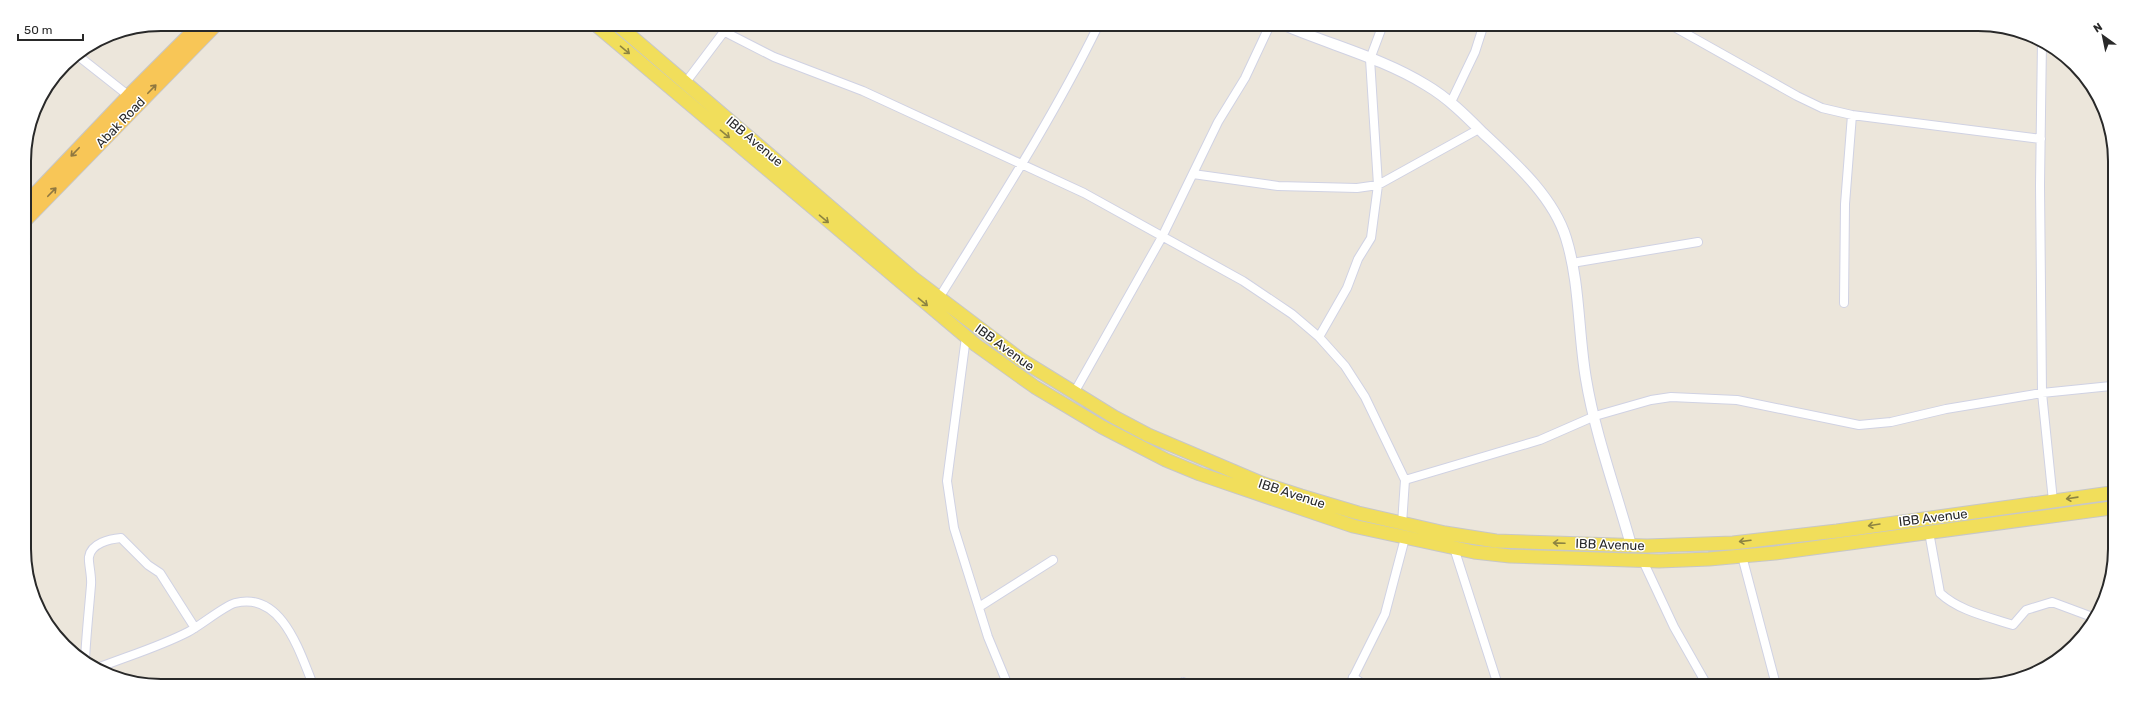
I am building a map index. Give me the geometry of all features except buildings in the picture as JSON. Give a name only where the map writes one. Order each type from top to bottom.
[{"type":"highway","name":"Abak Road","points":[[31,199],[129,96],[194,31]]},
{"type":"highway","name":"Abak Road","points":[[31,214],[209,31]]},
{"type":"main road","points":[[603,31],[966,337],[1040,390],[1102,427],[1166,460],[1227,484],[1353,526],[1454,548],[1510,556],[1643,561],[1742,556],[2108,508]]},
{"type":"main road","name":"IBB Avenue","points":[[625,31],[913,278],[1020,359],[1074,393],[1148,435],[1261,483],[1358,513],[1445,533],[1496,541],[1631,545],[1733,543],[1837,531],[2108,493]]},
{"type":"street","points":[[686,82],[725,31]]},
{"type":"street","points":[[730,31],[774,57],[863,91],[1084,193],[1243,281],[1292,314],[1319,337],[1345,366],[1365,397],[1405,480],[1402,524]]},
{"type":"street","points":[[939,298],[1022,165],[1083,57],[1096,31]]},
{"type":"street","points":[[1074,393],[1162,237],[1218,122],[1245,78],[1267,31]]},
{"type":"street","points":[[1299,31],[1370,59],[1425,84],[1451,102],[1523,172],[1551,208],[1566,236],[1576,288],[1586,379],[1631,545]]},
{"type":"street","points":[[1319,337],[1346,288],[1358,259],[1371,238],[1378,185],[1370,59],[1380,31]]},
{"type":"street","points":[[1451,102],[1475,52],[1482,31]]},
{"type":"street","points":[[1681,31],[1797,96],[1822,108],[1852,115],[2041,139]]},
{"type":"street","points":[[2042,48],[2042,394],[2052,501]]},
{"type":"street","points":[[81,58],[129,96]]},
{"type":"street","points":[[1844,303],[1845,204],[1852,115]]},
{"type":"street","points":[[1193,174],[1278,186],[1357,188],[1378,185],[1479,129]]},
{"type":"street","points":[[1572,263],[1698,242]]},
{"type":"street","points":[[966,337],[947,481],[954,528],[990,644],[1005,679]]},
{"type":"street","points":[[1405,480],[1540,440],[1595,416],[1651,400],[1671,397],[1737,400],[1859,425],[1890,422],[1946,409],[2042,394],[2108,386]]},
{"type":"street","points":[[1929,532],[1940,593],[1947,600],[1963,608],[2013,625],[2026,610],[2052,602],[2089,616]]},
{"type":"street","points":[[85,654],[86,621],[91,584],[89,556],[96,546],[110,539],[121,538],[148,565],[160,573],[195,628]]},
{"type":"street","points":[[1353,679],[1384,614],[1405,538]]},
{"type":"street","points":[[1454,548],[1496,679]]},
{"type":"street","points":[[1742,556],[1774,679]]},
{"type":"street","points":[[979,607],[1053,560]]},
{"type":"street","points":[[1643,561],[1674,627],[1704,679]]},
{"type":"street","points":[[104,666],[166,642],[195,628],[233,603],[247,601],[264,606],[283,622],[292,633],[311,679]]}]
